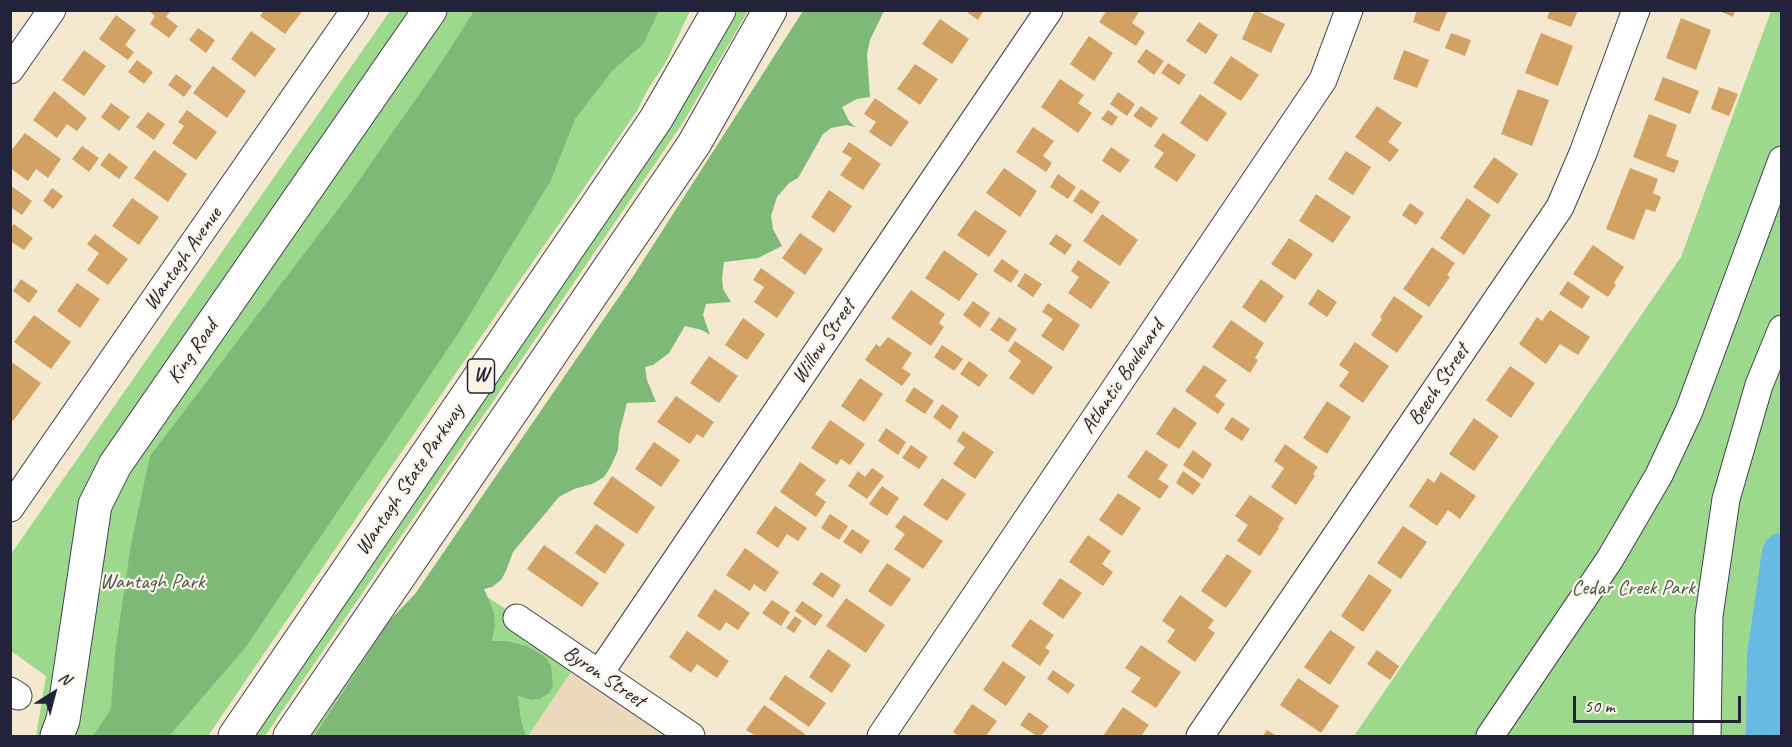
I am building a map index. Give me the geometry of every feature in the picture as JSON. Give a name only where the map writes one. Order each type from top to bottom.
[{"type":"main road","name":"King Road","points":[[57,736],[63,720],[95,505],[114,465],[430,10]]},
{"type":"main road","name":"Wantagh State Parkway","points":[[235,736],[656,119],[719,10]]},
{"type":"main road","name":"W","points":[[290,736],[694,144],[770,10]]},
{"type":"street","points":[[10,70],[52,10]]},
{"type":"street","name":"Wantagh Avenue","points":[[10,508],[355,10]]},
{"type":"street","name":"Willow Street","points":[[599,674],[1049,10]]},
{"type":"street","name":"Atlantic Boulevard","points":[[881,736],[1323,80],[1349,10]]},
{"type":"street","name":"Beech Street","points":[[1200,736],[1560,207],[1583,153],[1636,10]]},
{"type":"street","points":[[1490,736],[1610,559],[1659,475],[1689,411],[1782,160]]},
{"type":"street","points":[[1707,736],[1709,616],[1726,499],[1760,385],[1782,329]]},
{"type":"street","name":"Byron Street","points":[[517,618],[691,736]]},
{"type":"shaded area","points":[[580,659],[694,736],[528,736]]},
{"type":"green space","name":"Wantagh Park","points":[[390,11],[690,11],[666,62],[637,111],[208,736],[36,736],[46,676],[11,651],[11,554]]},
{"type":"green space","name":"Wantagh Park","points":[[474,11],[659,11],[643,44],[613,70],[575,119],[551,180],[458,334],[245,648],[169,736],[93,736],[111,709],[115,653],[131,544],[150,456],[348,196],[441,63]]},
{"type":"green space","points":[[736,11],[748,11],[684,121],[265,736],[252,736],[676,114]]},
{"type":"green space","points":[[803,11],[884,11],[870,40],[867,54],[870,97],[857,99],[842,107],[855,127],[846,125],[831,128],[823,134],[798,178],[789,183],[777,197],[771,216],[773,229],[782,246],[758,258],[724,262],[723,289],[731,302],[706,304],[703,315],[710,335],[702,330],[685,326],[669,353],[653,365],[645,367],[647,380],[656,402],[627,403],[619,434],[618,450],[604,477],[559,497],[513,552],[501,580],[492,587],[484,589],[494,612],[495,626],[492,641],[506,641],[527,646],[545,657],[551,665],[553,686],[548,694],[540,699],[531,700],[518,696],[526,736],[314,736],[389,621],[415,594],[634,275]]},
{"type":"green space","name":"Cedar Creek Park","points":[[1771,11],[1781,11],[1781,736],[1354,736],[1681,257]]},
{"type":"green space","points":[[486,596],[580,659],[528,736],[526,736],[521,719],[518,696],[531,700],[540,699],[548,694],[506,641],[492,641],[495,625],[494,612]]},
{"type":"green space","points":[[389,621],[314,736],[311,736]]},
{"type":"building","points":[[148,10],[171,10],[166,17],[178,26],[169,38],[150,24],[155,16]]},
{"type":"building","points":[[264,10],[303,10],[285,34],[260,16]]},
{"type":"building","points":[[964,10],[984,10],[978,20]]},
{"type":"building","points":[[1107,10],[1140,10],[1132,23],[1145,32],[1136,46],[1099,22]]},
{"type":"building","points":[[1255,10],[1285,24],[1271,53],[1242,39]]},
{"type":"building","points":[[1417,10],[1448,10],[1439,32],[1413,22]]},
{"type":"building","points":[[1550,10],[1578,10],[1571,27],[1547,18]]},
{"type":"building","points":[[1717,10],[1735,10],[1733,17]]},
{"type":"building","points":[[116,15],[136,30],[125,45],[134,52],[128,60],[99,39]]},
{"type":"building","points":[[1681,18],[1711,30],[1696,70],[1666,58]]},
{"type":"building","points":[[940,19],[969,39],[952,64],[922,44]]},
{"type":"building","points":[[1199,22],[1218,35],[1206,54],[1186,41]]},
{"type":"building","points":[[198,28],[215,40],[206,53],[189,40]]},
{"type":"building","points":[[251,31],[276,49],[255,77],[231,59]]},
{"type":"building","points":[[1451,33],[1471,40],[1465,56],[1445,48]]},
{"type":"building","points":[[1541,33],[1573,46],[1558,86],[1525,73]]},
{"type":"building","points":[[1089,36],[1113,53],[1094,81],[1070,64]]},
{"type":"building","points":[[1146,49],[1164,61],[1154,75],[1137,62]]},
{"type":"building","points":[[84,50],[106,66],[84,96],[62,80]]},
{"type":"building","points":[[1404,50],[1429,60],[1417,88],[1393,79]]},
{"type":"building","points":[[1231,56],[1259,75],[1241,101],[1213,83]]},
{"type":"building","points":[[137,60],[153,72],[144,84],[128,72]]},
{"type":"building","points":[[1168,63],[1186,75],[1179,85],[1161,73]]},
{"type":"building","points":[[915,64],[938,79],[920,105],[897,89]]},
{"type":"building","points":[[213,66],[246,91],[227,118],[193,93]]},
{"type":"building","points":[[176,74],[192,86],[184,97],[168,85]]},
{"type":"building","points":[[1663,77],[1699,91],[1690,114],[1654,100]]},
{"type":"building","points":[[1060,79],[1084,95],[1078,103],[1092,113],[1078,133],[1041,107]]},
{"type":"building","points":[[1719,87],[1738,94],[1729,116],[1711,109]]},
{"type":"building","points":[[1518,89],[1549,100],[1532,146],[1501,134]]},
{"type":"building","points":[[54,91],[87,118],[77,131],[67,124],[57,138],[33,120]]},
{"type":"building","points":[[1118,92],[1135,104],[1127,116],[1110,104]]},
{"type":"building","points":[[1200,94],[1227,113],[1207,142],[1180,123]]},
{"type":"building","points":[[875,98],[909,122],[891,147],[869,132],[876,122],[864,114]]},
{"type":"building","points":[[111,103],[130,117],[119,131],[101,117]]},
{"type":"building","points":[[1141,106],[1158,118],[1151,128],[1133,116]]},
{"type":"building","points":[[1377,106],[1402,123],[1388,142],[1399,150],[1390,162],[1355,137]]},
{"type":"building","points":[[187,110],[217,132],[196,160],[172,143],[184,126],[178,122]]},
{"type":"building","points":[[1108,110],[1118,117],[1112,126],[1101,119]]},
{"type":"building","points":[[148,112],[165,124],[154,140],[136,127]]},
{"type":"building","points":[[1649,114],[1677,125],[1666,156],[1679,161],[1674,173],[1633,157]]},
{"type":"building","points":[[1033,127],[1054,141],[1043,156],[1052,163],[1046,172],[1016,152]]},
{"type":"building","points":[[25,133],[61,159],[48,178],[36,169],[28,181],[10,168],[10,152]]},
{"type":"building","points":[[1163,133],[1196,155],[1177,182],[1154,167],[1164,153],[1154,146]]},
{"type":"building","points":[[849,142],[881,164],[863,190],[840,175],[852,158],[842,152]]},
{"type":"building","points":[[82,146],[99,158],[89,172],[72,159]]},
{"type":"building","points":[[1111,147],[1130,160],[1120,173],[1102,161]]},
{"type":"building","points":[[154,150],[187,174],[168,202],[134,178]]},
{"type":"building","points":[[1346,151],[1371,167],[1353,195],[1328,179]]},
{"type":"building","points":[[109,153],[128,167],[119,179],[100,165]]},
{"type":"building","points":[[1494,157],[1518,174],[1498,204],[1473,187]]},
{"type":"building","points":[[1004,168],[1037,191],[1020,217],[986,193]]},
{"type":"building","points":[[1630,168],[1658,179],[1653,193],[1661,197],[1655,212],[1646,209],[1634,240],[1606,229]]},
{"type":"building","points":[[1058,174],[1076,187],[1068,199],[1050,187]]},
{"type":"building","points":[[10,185],[32,201],[22,215],[10,207]]},
{"type":"building","points":[[52,188],[63,196],[53,209],[43,201]]},
{"type":"building","points":[[1081,189],[1100,202],[1092,214],[1073,201]]},
{"type":"building","points":[[829,190],[852,206],[834,233],[811,217]]},
{"type":"building","points":[[1316,194],[1351,217],[1333,243],[1299,221]]},
{"type":"building","points":[[132,198],[159,217],[139,245],[112,226]]},
{"type":"building","points":[[1467,198],[1491,215],[1464,255],[1440,238]]},
{"type":"building","points":[[1410,203],[1424,213],[1416,225],[1402,215]]},
{"type":"building","points":[[975,210],[1007,231],[989,257],[957,235]]},
{"type":"building","points":[[1102,214],[1138,240],[1120,266],[1083,241]]},
{"type":"building","points":[[14,224],[33,238],[24,250],[10,241],[10,229]]},
{"type":"building","points":[[800,233],[823,249],[805,275],[782,258]]},
{"type":"building","points":[[95,234],[128,259],[108,285],[87,270],[99,253],[87,244]]},
{"type":"building","points":[[1056,234],[1072,245],[1065,255],[1049,244]]},
{"type":"building","points":[[1289,238],[1313,254],[1295,280],[1271,264]]},
{"type":"building","points":[[1593,245],[1624,267],[1608,297],[1573,274]]},
{"type":"building","points":[[1432,247],[1455,263],[1447,275],[1450,277],[1429,307],[1403,289]]},
{"type":"building","points":[[944,250],[978,274],[959,301],[925,278]]},
{"type":"building","points":[[1002,259],[1019,271],[1011,283],[993,271]]},
{"type":"building","points":[[1078,260],[1110,282],[1091,309],[1068,293],[1079,277],[1071,271]]},
{"type":"building","points":[[761,268],[795,292],[777,318],[754,302],[764,287],[753,280]]},
{"type":"building","points":[[1025,273],[1042,284],[1033,297],[1017,286]]},
{"type":"building","points":[[21,279],[38,291],[29,303],[13,291]]},
{"type":"building","points":[[1261,279],[1284,296],[1265,323],[1242,307]]},
{"type":"building","points":[[1568,281],[1590,297],[1582,309],[1559,294]]},
{"type":"building","points":[[77,283],[100,299],[80,328],[57,311]]},
{"type":"building","points":[[1318,289],[1337,302],[1327,317],[1308,304]]},
{"type":"building","points":[[911,290],[945,314],[939,323],[944,327],[931,346],[891,318]]},
{"type":"building","points":[[1394,296],[1423,316],[1397,353],[1371,335]]},
{"type":"building","points":[[973,301],[990,313],[980,328],[963,315]]},
{"type":"building","points":[[1048,303],[1080,325],[1063,351],[1041,336],[1053,319],[1042,312]]},
{"type":"building","points":[[1550,310],[1590,337],[1578,355],[1560,344],[1546,364],[1519,344],[1537,317],[1542,321]]},
{"type":"building","points":[[34,315],[71,342],[51,369],[14,342]]},
{"type":"building","points":[[999,317],[1017,329],[1008,342],[990,330]]},
{"type":"building","points":[[743,318],[765,334],[747,360],[725,345]]},
{"type":"building","points":[[1231,320],[1264,343],[1255,358],[1258,360],[1250,373],[1212,347]]},
{"type":"building","points":[[888,337],[912,353],[902,368],[911,374],[902,386],[865,360],[876,344],[880,347]]},
{"type":"building","points":[[1015,341],[1053,367],[1033,395],[1009,378],[1021,361],[1008,351]]},
{"type":"building","points":[[1355,342],[1389,366],[1363,403],[1339,386],[1349,372],[1339,365]]},
{"type":"building","points":[[942,345],[963,359],[954,371],[934,357]]},
{"type":"building","points":[[709,356],[738,376],[719,403],[690,383]]},
{"type":"building","points":[[10,361],[41,383],[13,421],[10,419]]},
{"type":"building","points":[[969,361],[988,375],[979,387],[960,374]]},
{"type":"building","points":[[1204,365],[1227,380],[1215,396],[1225,404],[1218,414],[1185,391]]},
{"type":"building","points":[[1510,366],[1535,383],[1511,418],[1486,400]]},
{"type":"building","points":[[860,378],[883,394],[864,422],[841,406]]},
{"type":"building","points":[[914,387],[934,401],[925,414],[905,401]]},
{"type":"building","points":[[676,396],[714,422],[703,438],[697,434],[690,444],[657,422]]},
{"type":"building","points":[[1327,401],[1351,417],[1327,454],[1303,438]]},
{"type":"building","points":[[942,404],[959,416],[950,430],[933,417]]},
{"type":"building","points":[[1174,407],[1197,423],[1179,449],[1156,434]]},
{"type":"building","points":[[1232,417],[1250,429],[1242,441],[1224,429]]},
{"type":"building","points":[[1474,418],[1499,436],[1474,471],[1449,454]]},
{"type":"building","points":[[830,420],[865,444],[850,465],[841,459],[837,465],[811,448]]},
{"type":"building","points":[[886,428],[906,442],[898,455],[878,441]]},
{"type":"building","points":[[963,431],[994,452],[975,479],[953,464],[965,447],[957,441]]},
{"type":"building","points":[[654,442],[680,460],[661,487],[635,469]]},
{"type":"building","points":[[1285,444],[1318,467],[1313,474],[1315,476],[1296,505],[1271,487],[1284,468],[1274,461]]},
{"type":"building","points":[[911,445],[928,457],[919,469],[902,458]]},
{"type":"building","points":[[1146,450],[1168,465],[1158,479],[1169,486],[1160,499],[1127,477]]},
{"type":"building","points":[[1193,450],[1212,464],[1203,479],[1183,465]]},
{"type":"building","points":[[800,462],[826,480],[815,494],[826,502],[816,517],[780,492]]},
{"type":"building","points":[[872,468],[884,476],[867,499],[848,486],[858,471],[865,477]]},
{"type":"building","points":[[1183,471],[1201,484],[1193,495],[1176,483]]},
{"type":"building","points":[[1441,472],[1476,496],[1460,519],[1448,510],[1437,526],[1409,506],[1428,478],[1434,483]]},
{"type":"building","points":[[612,476],[655,507],[637,534],[593,504]]},
{"type":"building","points":[[942,478],[966,494],[947,521],[923,505]]},
{"type":"building","points":[[882,486],[899,498],[887,516],[869,504]]},
{"type":"building","points":[[1118,493],[1141,508],[1122,536],[1099,520]]},
{"type":"building","points":[[1250,495],[1284,518],[1260,556],[1237,541],[1248,525],[1235,516]]},
{"type":"building","points":[[775,506],[807,528],[798,541],[787,534],[778,548],[756,533]]},
{"type":"building","points":[[830,514],[848,526],[839,540],[821,528]]},
{"type":"building","points":[[904,515],[943,541],[923,569],[894,549],[905,534],[895,527]]},
{"type":"building","points":[[596,524],[625,544],[605,574],[575,553]]},
{"type":"building","points":[[1403,526],[1427,542],[1401,579],[1377,563]]},
{"type":"building","points":[[852,529],[870,541],[861,554],[843,542]]},
{"type":"building","points":[[1088,535],[1111,551],[1102,564],[1113,572],[1103,586],[1069,562]]},
{"type":"building","points":[[544,545],[599,583],[582,607],[527,569]]},
{"type":"building","points":[[745,548],[779,572],[765,592],[754,584],[750,591],[726,575]]},
{"type":"building","points":[[1227,554],[1252,571],[1226,608],[1201,591]]},
{"type":"building","points":[[887,563],[911,579],[891,607],[868,591]]},
{"type":"building","points":[[821,572],[841,585],[833,598],[812,584]]},
{"type":"building","points":[[1369,574],[1392,590],[1363,632],[1341,616]]},
{"type":"building","points":[[1060,578],[1082,593],[1063,619],[1042,604]]},
{"type":"building","points":[[715,589],[750,613],[738,630],[726,622],[720,631],[697,616]]},
{"type":"building","points":[[1180,595],[1214,620],[1208,628],[1215,633],[1195,662],[1167,642],[1175,630],[1162,621]]},
{"type":"building","points":[[846,598],[885,625],[866,653],[826,626]]},
{"type":"building","points":[[772,600],[790,612],[781,626],[762,613]]},
{"type":"building","points":[[802,601],[823,615],[815,626],[795,611]]},
{"type":"building","points":[[795,616],[802,621],[794,633],[786,628]]},
{"type":"building","points":[[1030,619],[1054,635],[1045,648],[1050,651],[1040,666],[1011,646]]},
{"type":"building","points":[[1330,630],[1355,647],[1330,685],[1304,667]]},
{"type":"building","points":[[687,631],[729,661],[717,678],[697,664],[691,673],[669,657]]},
{"type":"building","points":[[1141,645],[1181,672],[1156,708],[1131,692],[1141,678],[1125,668]]},
{"type":"building","points":[[828,649],[851,665],[832,693],[809,677]]},
{"type":"building","points":[[1377,650],[1399,666],[1390,680],[1367,664]]},
{"type":"building","points":[[1003,661],[1026,677],[1006,706],[983,690]]},
{"type":"building","points":[[1053,670],[1075,685],[1068,694],[1047,679]]},
{"type":"building","points":[[785,675],[826,703],[809,727],[769,699]]},
{"type":"building","points":[[1298,678],[1339,706],[1321,733],[1280,705]]},
{"type":"building","points":[[972,704],[997,721],[986,736],[959,736],[953,732]]},
{"type":"building","points":[[764,705],[805,734],[803,736],[756,736],[746,730]]},
{"type":"building","points":[[1123,707],[1149,725],[1141,736],[1103,736]]},
{"type":"building","points":[[1029,712],[1049,726],[1041,736],[1037,736],[1020,725]]},
{"type":"building","points":[[1267,730],[1277,736],[1263,736]]},
{"type":"waterway","points":[[1766,736],[1767,656],[1782,553]]}]
